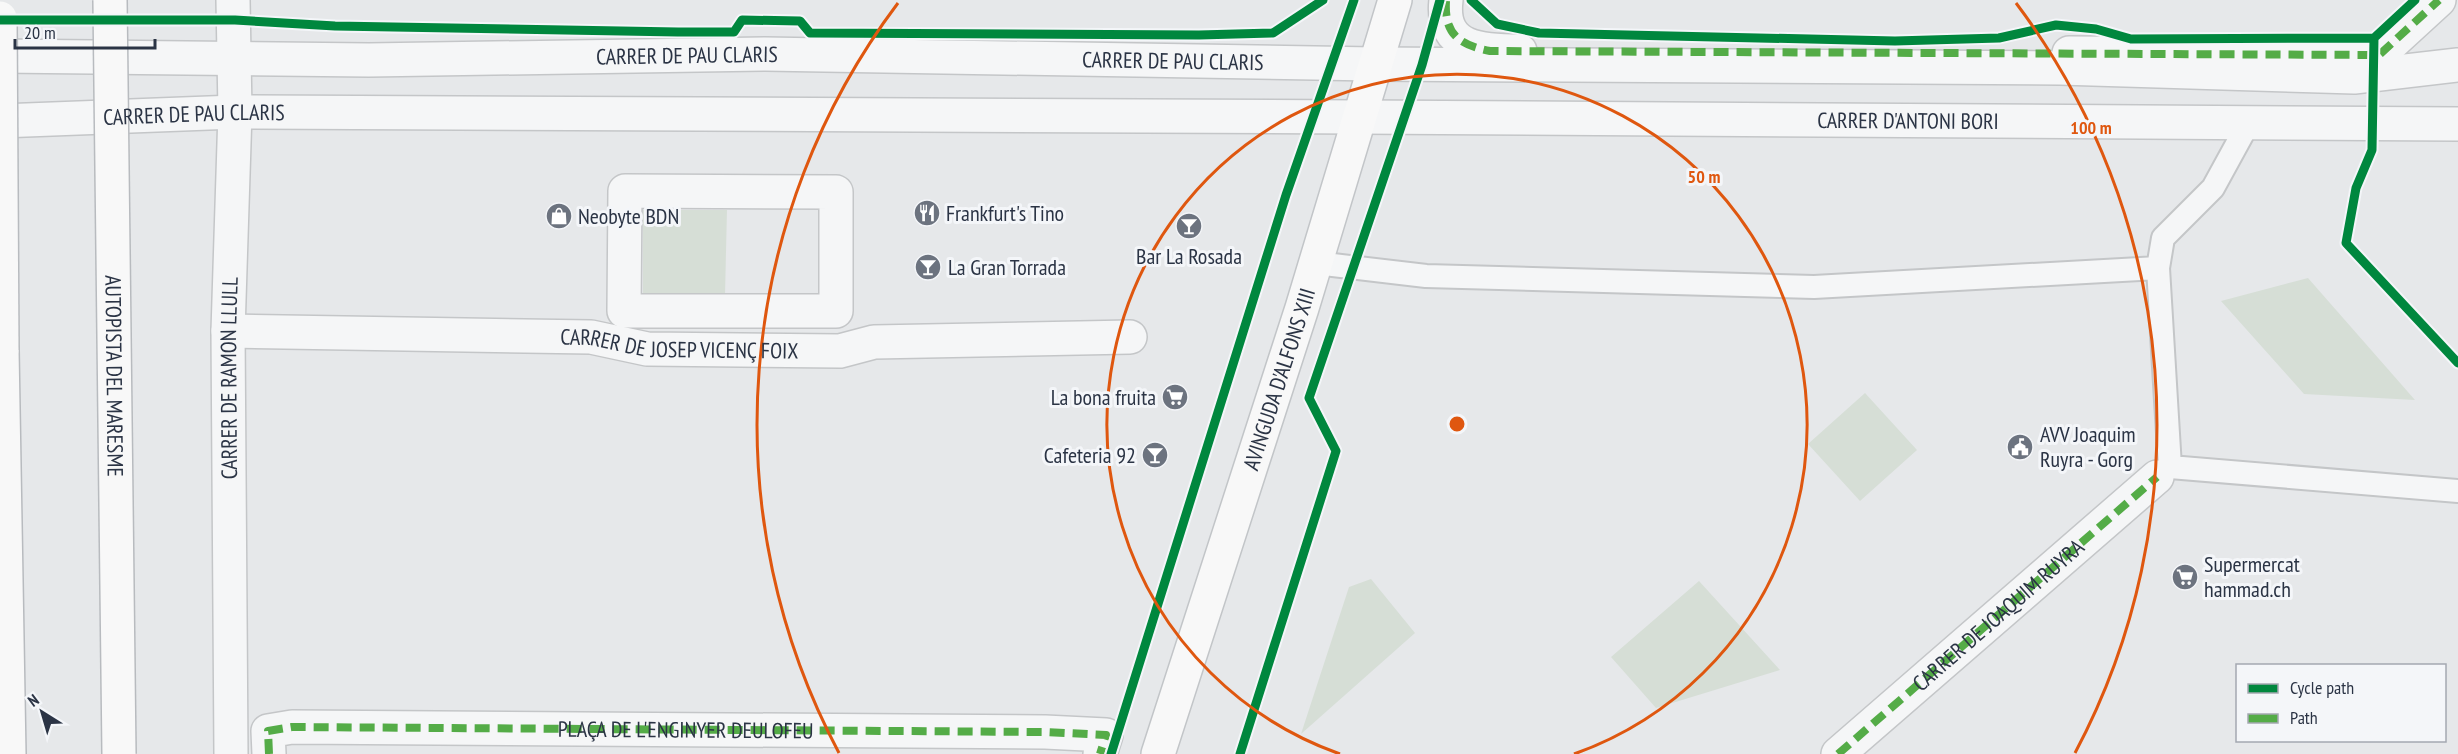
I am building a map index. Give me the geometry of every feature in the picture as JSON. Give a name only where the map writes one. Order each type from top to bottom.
[{"type":"main road","name":"AUTOPISTA DEL MARESME","points":[[110,0],[119,754]]},
{"type":"main road","name":"AVINGUDA D'ALFONS XIII","points":[[1158,754],[1316,263],[1395,0]]},
{"type":"main road","points":[[0,18],[9,754]]},
{"type":"street","name":"CARRER DE RAMON LLULL","points":[[231,754],[228,331],[236,59],[233,0]]},
{"type":"street","points":[[1446,0],[1446,19],[1455,37],[1471,47],[1490,51],[2379,55],[2439,0]]},
{"type":"street","name":"CARRER DE PAU CLARIS","points":[[0,56],[369,60],[765,54],[1374,64]]},
{"type":"street","points":[[1374,64],[2061,68],[2355,77],[2458,65]]},
{"type":"street","name":"CARRER DE PAU CLARIS","points":[[0,121],[235,112],[1358,117]]},
{"type":"street","name":"CARRER D'ANTONI BORI","points":[[1358,117],[2458,124]]},
{"type":"street","points":[[625,191],[836,192],[836,311],[624,311],[625,191]]},
{"type":"street","name":"CARRER DE JOSEP VICENÇ FOIX","points":[[228,331],[591,337],[658,350],[840,351],[873,342],[1130,337]]},
{"type":"street","name":"CARRER DE JOAQUIM RUYRA","points":[[1838,754],[2157,477]]},
{"type":"street","name":"PLAÇA DE L'ENGINYER DEULOFEU","points":[[269,754],[268,731],[292,727],[1045,732],[1106,735],[1100,754]]},
{"type":"lane","points":[[2248,124],[2213,188],[2163,238],[2158,268],[2170,467],[2458,491]]},
{"type":"lane","points":[[1316,263],[1426,276],[1814,287],[2158,268]]},
{"type":"shaded area","points":[[643,210],[727,210],[725,295],[643,295]]},
{"type":"shaded area","points":[[2308,278],[2415,400],[2304,394],[2221,301]]},
{"type":"shaded area","points":[[1865,393],[1917,450],[1860,501],[1808,444]]},
{"type":"shaded area","points":[[1371,579],[1415,633],[1301,734],[1349,587]]},
{"type":"shaded area","points":[[1699,581],[1780,670],[1656,708],[1611,657]]},
{"type":"marked path","points":[[1446,1],[1448,22],[1456,36],[1470,45],[1490,51],[2379,55],[2439,0]]},
{"type":"marked path","points":[[1838,754],[2157,477]]},
{"type":"marked path","points":[[269,754],[268,731],[292,727],[1045,732],[1106,735],[1100,754]]},
{"type":"cycle path","points":[[0,20],[235,20],[335,26],[678,32],[734,32],[742,20],[800,21],[810,33],[1199,35],[1273,33],[1323,0]]},
{"type":"cycle path","points":[[1111,754],[1286,195],[1354,0]]},
{"type":"cycle path","points":[[1240,754],[1336,451],[1309,398],[1422,65],[1440,0]]},
{"type":"cycle path","points":[[1471,0],[1497,24],[1539,33],[1895,41],[1999,38],[2056,25],[2096,29],[2131,39],[2374,38],[2415,0]]},
{"type":"cycle path","points":[[2374,38],[2372,150],[2356,188],[2346,243],[2458,363]]},
{"type":"place","name":"Frankfurt's Tino","points":[[927,213]]},
{"type":"place","name":"Neobyte BDN","points":[[559,216]]},
{"type":"place","name":"Bar La Rosada","points":[[1189,226]]},
{"type":"place","name":"La Gran Torrada","points":[[928,267]]},
{"type":"place","name":"La bona fruita","points":[[1175,397]]},
{"type":"place","name":"AVV Joaquim Ruyra - Gorg","points":[[2020,447]]},
{"type":"place","name":"Cafeteria 92","points":[[1155,455]]},
{"type":"place","name":"Supermercat hammad.ch","points":[[2185,577]]}]
